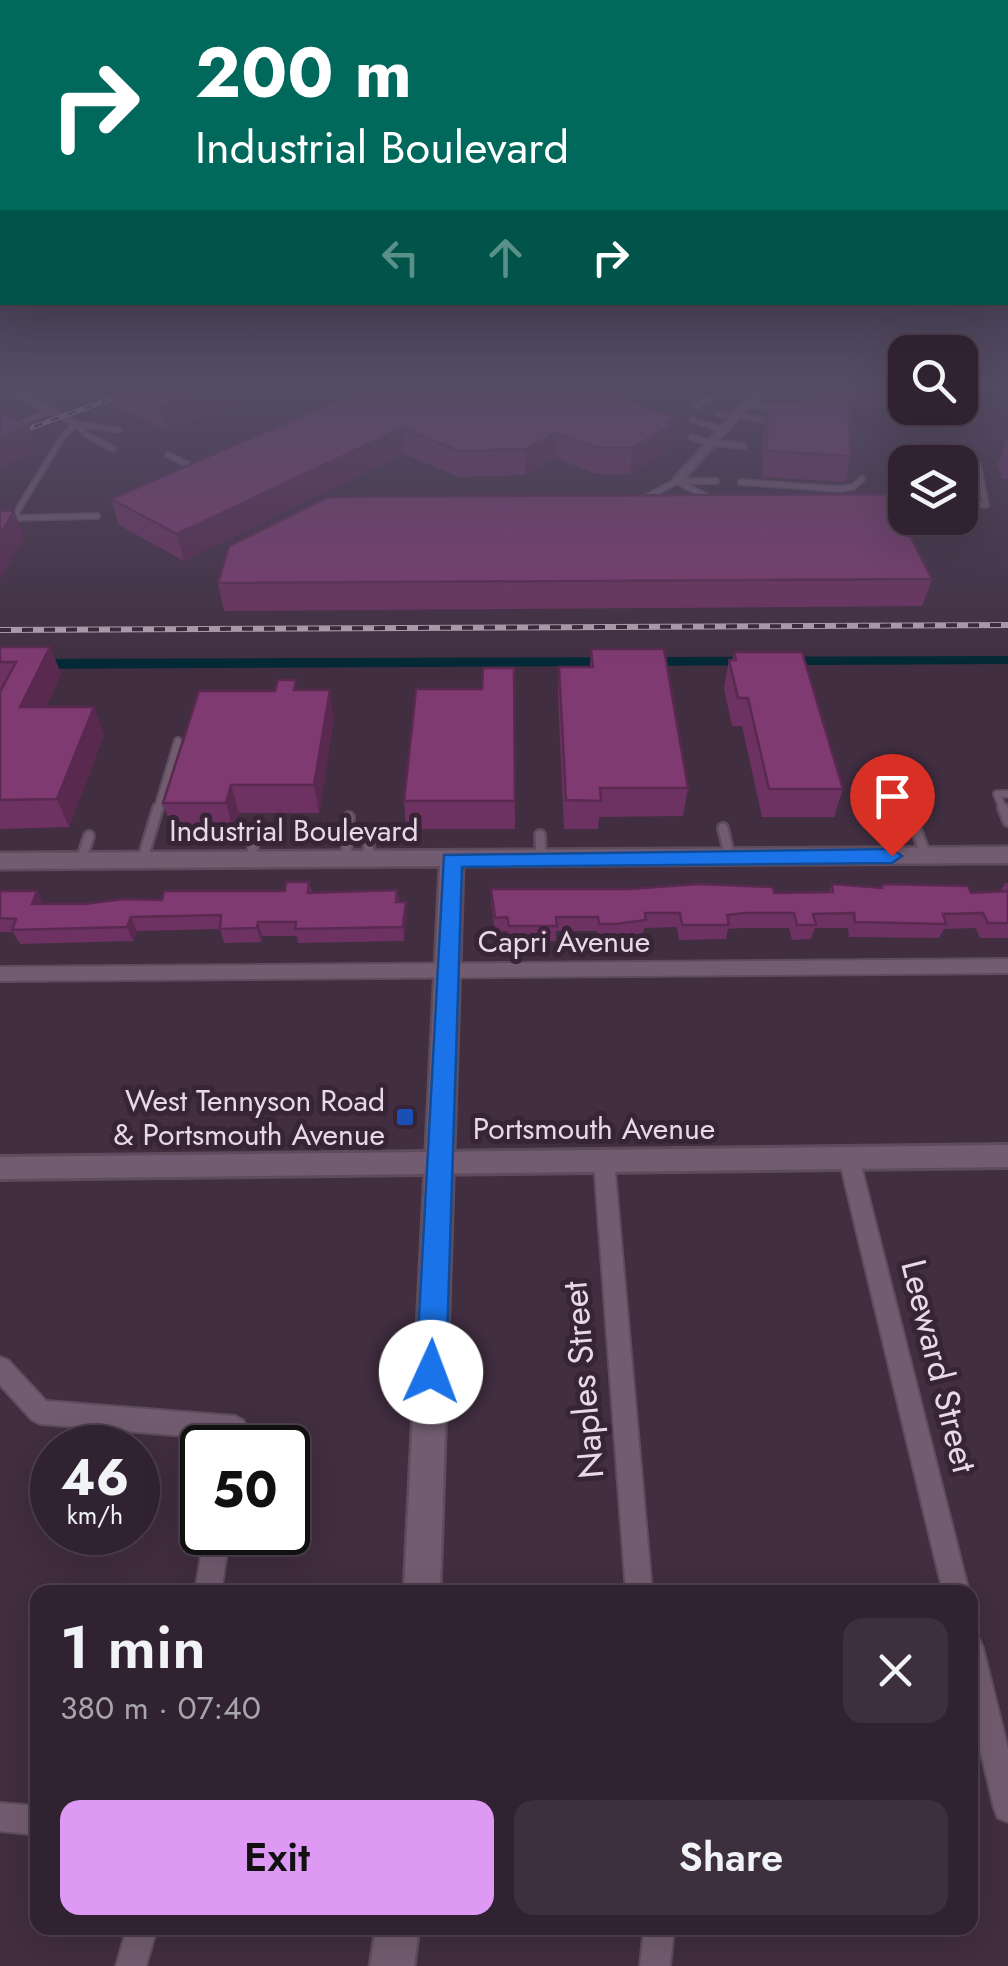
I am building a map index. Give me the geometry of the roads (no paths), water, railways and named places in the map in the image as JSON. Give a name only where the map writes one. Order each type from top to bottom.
[{"type":"main road","name":"Industrial Boulevard","points":[[0,861],[142,860],[253,848],[357,860],[1008,855]]},
{"type":"main road","points":[[422,1585],[452,860]]},
{"type":"main road","points":[[392,1966],[397,1935]]},
{"type":"street","name":"Capri Avenue","points":[[0,974],[1008,966]]},
{"type":"street","name":"Portsmouth Avenue","points":[[0,1168],[1008,1156]]},
{"type":"street","name":"Leeward Street","points":[[849,1158],[954,1585]]},
{"type":"street","name":"Naples Street","points":[[604,1161],[638,1585]]},
{"type":"street","points":[[0,1368],[40,1412],[198,1425]]},
{"type":"street","points":[[209,1585],[214,1555]]},
{"type":"street","points":[[978,1682],[1008,1808]]},
{"type":"street","points":[[0,1817],[30,1820]]},
{"type":"street","points":[[131,1966],[140,1935]]},
{"type":"street","points":[[656,1966],[658,1935]]},
{"type":"lane","points":[[36,481],[13,518],[97,516]]},
{"type":"lane","points":[[648,497],[677,481],[716,481]]},
{"type":"lane","points":[[677,481],[712,499]]},
{"type":"lane","points":[[742,482],[839,489],[853,487],[859,481]]},
{"type":"lane","points":[[978,504],[986,504],[981,481]]},
{"type":"lane","points":[[142,860],[178,741]]},
{"type":"lane","points":[[1008,794],[997,794],[1008,821]]},
{"type":"lane","points":[[349,817],[357,860]]},
{"type":"lane","points":[[724,828],[730,858]]},
{"type":"lane","points":[[884,831],[892,856]]},
{"type":"lane","points":[[917,832],[926,856]]},
{"type":"lane","points":[[540,834],[540,859]]},
{"type":"lane","points":[[357,860],[370,835]]},
{"type":"lane","points":[[80,861],[89,836]]},
{"type":"waterway","points":[[0,664],[1008,660]]},
{"type":"railway","points":[[0,630],[1008,625]]},
{"type":"place","name":"West Tennyson Road & Portsmouth Avenue","points":[[405,1117]]}]
